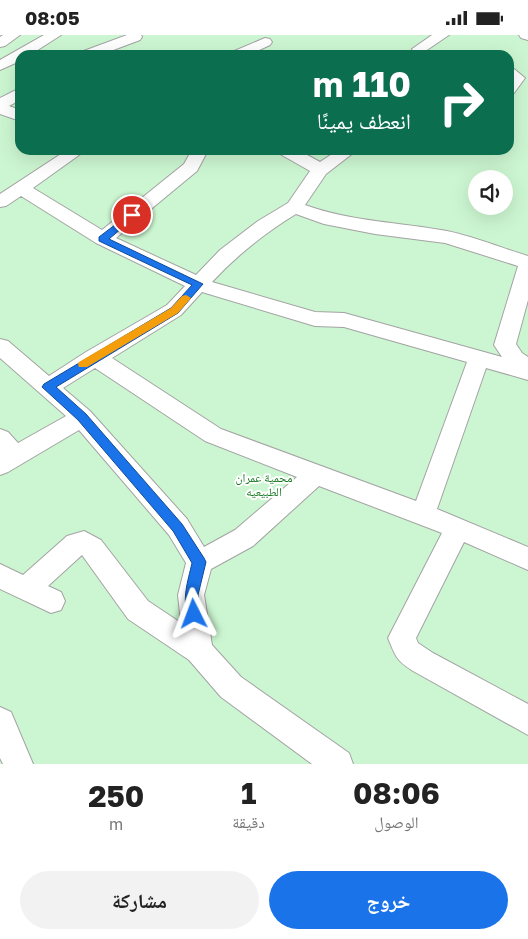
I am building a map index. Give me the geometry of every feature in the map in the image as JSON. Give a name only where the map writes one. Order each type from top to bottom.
[{"type":"street","points":[[0,36],[6,35]]},
{"type":"street","points":[[0,43],[12,35]]},
{"type":"street","points":[[28,50],[54,35]]},
{"type":"street","points":[[99,50],[136,36]]},
{"type":"street","points":[[121,50],[136,36]]},
{"type":"street","points":[[248,50],[265,42],[252,36]]},
{"type":"street","points":[[422,50],[419,49],[432,37]]},
{"type":"street","points":[[0,66],[15,57]]},
{"type":"street","points":[[0,106],[15,96]]},
{"type":"street","points":[[0,106],[15,114]]},
{"type":"street","points":[[0,202],[70,155]]},
{"type":"street","points":[[103,239],[191,167],[197,155]]},
{"type":"street","points":[[294,155],[320,170]]},
{"type":"street","points":[[48,387],[94,357],[174,310],[227,254],[265,225],[294,207],[320,170],[342,155]]},
{"type":"street","points":[[21,188],[103,239],[198,284],[314,319],[344,321],[528,372]]},
{"type":"street","points":[[294,207],[324,218],[375,228],[447,237],[528,264],[505,345],[514,358],[528,367]]},
{"type":"street","points":[[0,346],[82,417],[178,527],[199,562],[192,595],[199,651]]},
{"type":"street","points":[[94,357],[213,435],[458,528],[528,559]]},
{"type":"street","points":[[424,515],[479,358]]},
{"type":"street","points":[[0,438],[8,460],[82,417]]},
{"type":"street","points":[[199,562],[244,538],[315,475]]},
{"type":"street","points":[[458,528],[402,638],[408,652],[423,662],[528,720]]},
{"type":"street","points":[[26,589],[76,544],[84,542],[92,548],[138,610],[199,651],[232,687],[338,764]]},
{"type":"street","points":[[0,576],[51,601]]},
{"type":"street","points":[[0,722],[18,764]]},
{"type":"green space","name":"محمية عمران الطبيعيه","points":[[0,35],[528,35],[528,764],[0,764]]},
{"type":"slow traffic","points":[[83,364],[174,310],[186,298]]},
{"type":"route","points":[[132,215],[103,239],[198,284],[174,310],[94,357],[48,387],[82,417],[178,527],[199,562],[192,595],[194,614]]}]
